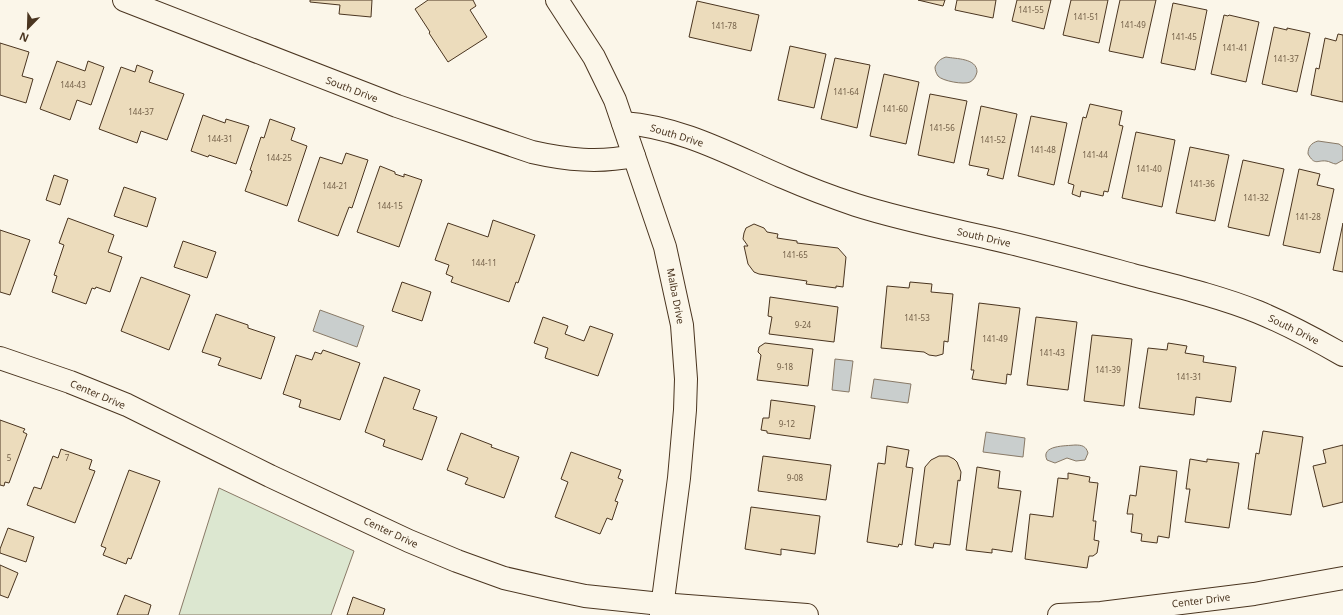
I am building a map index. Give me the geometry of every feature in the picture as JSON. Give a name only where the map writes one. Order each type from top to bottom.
[{"type":"street","name":"South Drive","points":[[124,0],[397,106],[532,152],[552,157],[586,161],[616,160],[634,156]]},
{"type":"street","name":"Malba Drive","points":[[557,0],[594,57],[623,123],[666,248],[682,325],[686,379],[682,443],[679,478],[661,609]]},
{"type":"street","name":"South Drive","points":[[623,123],[663,128],[683,135],[730,153],[810,189],[859,206],[898,217],[1026,247],[1193,291],[1236,304],[1258,312],[1301,332],[1343,355]]},
{"type":"street","name":"Center Drive","points":[[0,358],[49,374],[127,405],[258,471],[408,541],[504,578],[585,596],[661,609],[807,615]]},
{"type":"street","name":"Center Drive","points":[[1059,615],[1101,613],[1254,594],[1343,578]]},
{"type":"green space","points":[[219,488],[354,551],[331,615],[179,615]]},
{"type":"shaded area","points":[[946,57],[965,60],[974,64],[977,72],[974,79],[967,83],[958,83],[940,78],[935,70],[935,67],[939,60]]},
{"type":"shaded area","points":[[1318,141],[1339,144],[1343,147],[1343,160],[1336,164],[1327,161],[1316,162],[1312,160],[1308,154],[1309,149],[1313,143]]},
{"type":"shaded area","points":[[320,310],[364,326],[357,347],[313,331]]},
{"type":"shaded area","points":[[835,359],[853,361],[849,392],[832,390]]},
{"type":"shaded area","points":[[874,379],[911,384],[908,403],[871,398]]},
{"type":"shaded area","points":[[986,432],[1025,438],[1023,457],[983,452]]},
{"type":"shaded area","points":[[1075,445],[1085,447],[1088,453],[1085,460],[1076,461],[1067,458],[1055,463],[1047,460],[1047,451],[1050,449],[1060,446]]},
{"type":"building","points":[[310,0],[372,0],[371,17],[339,14],[340,5],[310,2]]},
{"type":"building","points":[[428,0],[473,0],[476,6],[470,10],[487,37],[448,62],[415,9]]},
{"type":"building","points":[[918,0],[945,0],[943,6]]},
{"type":"building","points":[[957,0],[996,0],[993,18],[955,10]]},
{"type":"building","points":[[1017,0],[1051,0],[1044,29],[1012,21]]},
{"type":"building","points":[[1071,0],[1108,0],[1099,43],[1063,35]]},
{"type":"building","points":[[1120,0],[1156,0],[1143,58],[1109,51]]},
{"type":"building","points":[[697,1],[759,15],[751,51],[689,37]]},
{"type":"building","points":[[1173,3],[1207,10],[1195,70],[1161,63]]},
{"type":"building","points":[[1224,15],[1259,22],[1246,82],[1211,74]]},
{"type":"building","points":[[1274,27],[1310,33],[1297,92],[1262,84]]},
{"type":"building","points":[[1338,34],[1343,35],[1343,102],[1311,95],[1316,68],[1319,69],[1325,38],[1336,41]]},
{"type":"building","points":[[0,43],[29,52],[22,76],[33,79],[26,103],[0,95]]},
{"type":"building","points":[[790,46],[826,54],[814,108],[778,100]]},
{"type":"building","points":[[835,58],[870,65],[857,128],[821,119]]},
{"type":"building","points":[[57,61],[85,71],[88,61],[104,67],[91,105],[77,100],[70,120],[40,109]]},
{"type":"building","points":[[137,65],[153,71],[149,82],[184,94],[167,140],[141,131],[137,143],[99,129],[121,67],[135,72]]},
{"type":"building","points":[[884,74],[919,82],[906,144],[870,136]]},
{"type":"building","points":[[930,94],[967,101],[954,163],[918,155]]},
{"type":"building","points":[[1090,104],[1122,111],[1119,125],[1123,126],[1108,192],[1104,191],[1103,196],[1081,191],[1080,197],[1072,194],[1074,185],[1068,183],[1083,117],[1086,118]]},
{"type":"building","points":[[981,106],[1017,114],[1003,179],[987,175],[989,169],[969,165]]},
{"type":"building","points":[[203,115],[225,123],[226,119],[249,126],[236,164],[191,151]]},
{"type":"building","points":[[1031,116],[1067,123],[1054,185],[1018,176]]},
{"type":"building","points":[[270,119],[295,128],[291,140],[307,146],[287,206],[245,191],[261,137],[264,138]]},
{"type":"building","points":[[1136,132],[1175,140],[1162,207],[1122,198]]},
{"type":"building","points":[[1190,147],[1229,155],[1215,221],[1176,213]]},
{"type":"building","points":[[346,153],[368,160],[352,208],[349,207],[338,236],[298,221],[320,157],[342,164]]},
{"type":"building","points":[[1243,160],[1284,169],[1269,236],[1228,227]]},
{"type":"building","points":[[380,166],[404,177],[404,174],[422,180],[399,247],[357,232]]},
{"type":"building","points":[[1299,169],[1320,174],[1317,185],[1334,189],[1320,253],[1283,245]]},
{"type":"building","points":[[54,175],[68,180],[60,205],[46,200]]},
{"type":"building","points":[[124,187],[156,198],[147,227],[114,216]]},
{"type":"building","points":[[68,218],[114,235],[108,252],[122,257],[110,292],[96,287],[95,289],[92,288],[86,304],[52,292],[57,276],[54,275],[64,245],[59,243]]},
{"type":"building","points":[[493,220],[535,235],[518,283],[516,282],[509,302],[451,282],[453,277],[446,274],[449,265],[435,260],[448,223],[488,237]]},
{"type":"building","points":[[1343,223],[1343,272],[1333,270]]},
{"type":"building","points":[[754,224],[764,228],[767,232],[778,234],[777,238],[797,241],[797,243],[838,248],[846,257],[843,287],[836,286],[836,288],[806,284],[807,281],[754,272],[748,264],[744,246],[748,246],[743,239],[746,228]]},
{"type":"building","points":[[0,230],[30,240],[10,295],[0,292]]},
{"type":"building","points":[[183,241],[216,252],[207,278],[174,267]]},
{"type":"building","points":[[141,277],[190,295],[169,350],[121,331]]},
{"type":"building","points":[[402,282],[431,292],[422,321],[392,311]]},
{"type":"building","points":[[910,282],[932,284],[931,292],[953,294],[948,342],[944,341],[943,354],[936,356],[929,355],[924,352],[881,348],[887,286],[909,288]]},
{"type":"building","points":[[770,297],[838,307],[834,342],[769,334],[772,317],[768,316]]},
{"type":"building","points":[[979,303],[1020,308],[1011,375],[1007,374],[1006,384],[972,379],[974,370],[971,370]]},
{"type":"building","points":[[216,314],[248,325],[248,328],[275,337],[261,379],[218,365],[221,358],[202,352]]},
{"type":"building","points":[[543,317],[568,326],[565,334],[584,341],[590,326],[613,334],[598,376],[545,358],[548,348],[534,343]]},
{"type":"building","points":[[1036,317],[1077,322],[1068,390],[1027,385]]},
{"type":"building","points":[[1092,335],[1132,339],[1124,406],[1084,401]]},
{"type":"building","points":[[765,343],[813,349],[808,386],[757,380],[761,355],[758,352],[759,347]]},
{"type":"building","points":[[1168,343],[1187,346],[1185,353],[1204,356],[1203,362],[1236,367],[1231,402],[1196,397],[1194,415],[1139,408],[1148,348],[1167,350]]},
{"type":"building","points":[[323,350],[360,363],[340,420],[299,407],[301,400],[283,394],[296,355],[312,360],[315,352],[321,354]]},
{"type":"building","points":[[384,377],[420,390],[413,409],[437,417],[422,460],[383,446],[385,440],[365,432]]},
{"type":"building","points":[[771,400],[815,406],[810,439],[767,433],[767,431],[761,430],[763,418],[769,418]]},
{"type":"building","points":[[0,420],[25,429],[23,432],[27,434],[9,483],[5,482],[4,486],[0,485]]},
{"type":"building","points":[[1263,431],[1303,437],[1291,515],[1248,509],[1256,453],[1259,454]]},
{"type":"building","points":[[461,433],[492,445],[491,447],[519,457],[504,498],[465,484],[468,478],[447,470]]},
{"type":"building","points":[[1343,445],[1343,502],[1323,507],[1313,466],[1326,463],[1323,450]]},
{"type":"building","points":[[887,446],[909,450],[906,467],[913,468],[902,545],[899,544],[898,547],[867,542],[878,463],[885,464]]},
{"type":"building","points":[[61,449],[92,460],[89,469],[95,471],[75,523],[27,505],[34,487],[41,489],[53,456],[58,458]]},
{"type":"building","points":[[571,452],[621,470],[618,478],[623,480],[615,501],[618,502],[612,520],[607,518],[600,534],[555,517],[568,482],[561,479]]},
{"type":"building","points":[[763,456],[831,465],[826,500],[758,491]]},
{"type":"building","points":[[939,456],[948,456],[954,459],[957,462],[961,472],[960,481],[958,480],[950,545],[934,543],[933,548],[915,545],[925,467],[931,460]]},
{"type":"building","points":[[1190,459],[1207,462],[1207,459],[1239,463],[1229,528],[1185,522],[1190,489],[1186,489]]},
{"type":"building","points":[[1140,466],[1177,471],[1169,538],[1158,536],[1157,543],[1141,541],[1142,534],[1131,532],[1133,514],[1127,514],[1130,495],[1136,496]]},
{"type":"building","points":[[977,467],[1000,471],[998,488],[1021,491],[1012,552],[992,549],[992,553],[966,550]]},
{"type":"building","points":[[129,470],[160,481],[131,559],[128,558],[126,564],[103,555],[106,548],[101,546]]},
{"type":"building","points":[[1068,473],[1090,477],[1089,482],[1098,483],[1093,521],[1096,521],[1094,540],[1099,541],[1097,553],[1093,556],[1089,556],[1087,568],[1025,559],[1030,514],[1053,517],[1058,478],[1068,479]]},
{"type":"building","points":[[751,507],[820,516],[815,554],[781,549],[781,555],[745,549]]},
{"type":"building","points":[[8,528],[34,537],[26,562],[0,553],[0,549]]},
{"type":"building","points":[[0,565],[18,573],[8,598],[0,595]]},
{"type":"building","points":[[125,595],[151,605],[148,615],[117,615]]},
{"type":"building","points":[[353,597],[385,609],[383,615],[347,615]]}]
